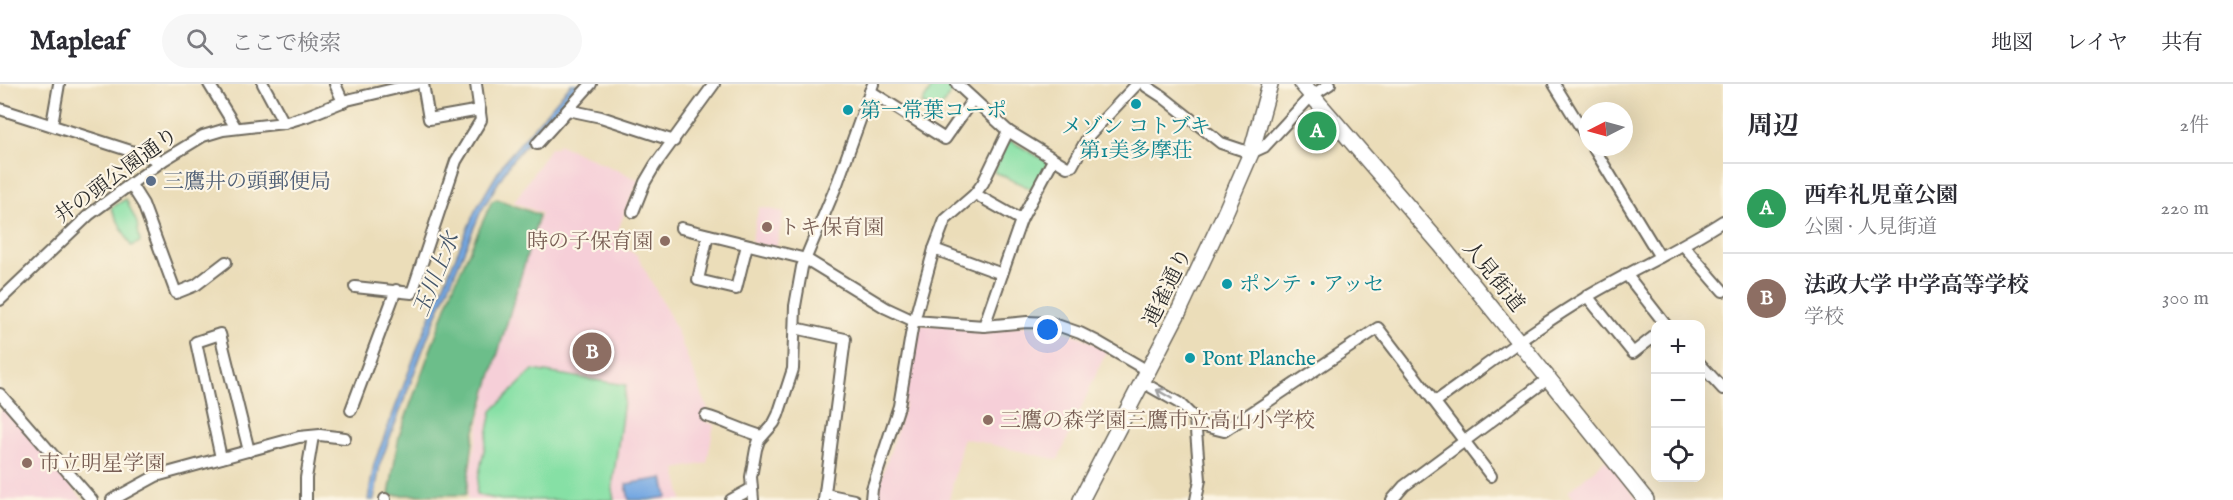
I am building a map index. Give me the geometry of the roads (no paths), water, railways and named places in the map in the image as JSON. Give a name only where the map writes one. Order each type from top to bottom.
[{"type":"main road","name":"連雀通り","points":[[1081,500],[1202,262],[1251,153],[1270,84]]},
{"type":"main road","name":"人見街道","points":[[1306,90],[1441,245],[1646,500]]},
{"type":"street","points":[[52,124],[59,84]]},
{"type":"street","points":[[209,84],[236,128]]},
{"type":"street","points":[[263,84],[284,123]]},
{"type":"street","points":[[335,84],[343,102]]},
{"type":"street","name":"井の頭公園通り","points":[[0,300],[90,214],[162,161],[203,136],[223,130],[284,123],[391,86],[415,84]]},
{"type":"street","points":[[423,84],[429,119],[480,110]]},
{"type":"street","points":[[355,286],[412,293],[456,161],[481,120],[476,84]]},
{"type":"street","points":[[537,144],[591,84]]},
{"type":"street","points":[[633,212],[655,165],[714,84]]},
{"type":"street","points":[[957,84],[1008,131],[1067,167],[1072,166],[1089,135],[1142,85],[1221,143],[1251,153],[1264,147],[1306,90],[1330,84]]},
{"type":"street","points":[[1554,84],[1579,124]]},
{"type":"street","points":[[731,500],[752,495],[756,449],[762,436],[774,423],[793,369],[798,287],[806,259],[837,184],[872,88],[945,139],[973,99]]},
{"type":"street","points":[[0,109],[162,161]]},
{"type":"street","points":[[568,110],[601,117],[674,141]]},
{"type":"street","points":[[871,500],[872,489],[899,406],[914,321],[934,249],[945,220],[975,194],[990,170],[1008,131]]},
{"type":"street","points":[[1598,156],[1660,257]]},
{"type":"street","points":[[984,326],[1021,220],[1053,160]]},
{"type":"street","points":[[131,185],[143,204],[176,293],[196,285],[226,262]]},
{"type":"street","points":[[975,194],[1021,220]]},
{"type":"street","points":[[1435,402],[1587,296],[1684,246],[1723,221]]},
{"type":"street","points":[[681,228],[806,259],[886,308],[914,321],[984,326],[1027,322],[1051,323],[1098,342],[1186,408],[1195,419],[1200,480],[1196,500]]},
{"type":"street","points":[[708,235],[698,280],[736,289],[747,245]]},
{"type":"street","points":[[1684,246],[1723,291]]},
{"type":"street","points":[[934,249],[1002,274]]},
{"type":"street","points":[[1626,274],[1662,320]]},
{"type":"street","points":[[351,410],[396,290]]},
{"type":"street","points":[[1587,296],[1633,352],[1651,338]]},
{"type":"street","points":[[795,328],[845,339],[824,497],[854,500]]},
{"type":"street","points":[[1196,424],[1224,431],[1378,328],[1491,476]]},
{"type":"street","points":[[221,458],[196,342],[220,334],[249,451]]},
{"type":"street","points":[[1705,369],[1723,389]]},
{"type":"street","points":[[1392,500],[1404,486],[1463,440],[1548,379]]},
{"type":"street","points":[[0,394],[92,500]]},
{"type":"street","points":[[706,417],[762,436]]},
{"type":"street","points":[[293,500],[306,499],[306,478],[313,436]]},
{"type":"street","points":[[112,500],[151,478],[299,437],[345,438]]},
{"type":"water","points":[[571,84],[578,84],[510,163],[481,211],[428,336],[380,464],[374,500],[368,500],[374,464],[423,334],[475,211],[504,162]]},
{"type":"water","points":[[663,478],[667,497],[629,500],[626,484]]},
{"type":"place","name":"メゾン コトブキ 第1美多摩荘","points":[[1136,104]]},
{"type":"place","name":"第一常葉コーポ","points":[[848,110]]},
{"type":"place","name":"西牟礼児童公園","points":[[1317,131]]},
{"type":"place","name":"三鷹井の頭郵便局","points":[[151,181]]},
{"type":"place","name":"トキ保育園","points":[[767,227]]},
{"type":"place","name":"時の子保育園","points":[[665,241]]},
{"type":"place","name":"ポンテ・アッセ","points":[[1227,284]]},
{"type":"place","name":"法政大学 中学高等学校","points":[[592,352]]},
{"type":"place","name":"Pont Planche","points":[[1190,358]]},
{"type":"place","name":"三鷹の森学園三鷹市立高山小学校","points":[[988,420]]},
{"type":"place","name":"市立明星学園","points":[[27,463]]},
{"type":"water label","name":"玉川上水","points":[[435,274]]}]
